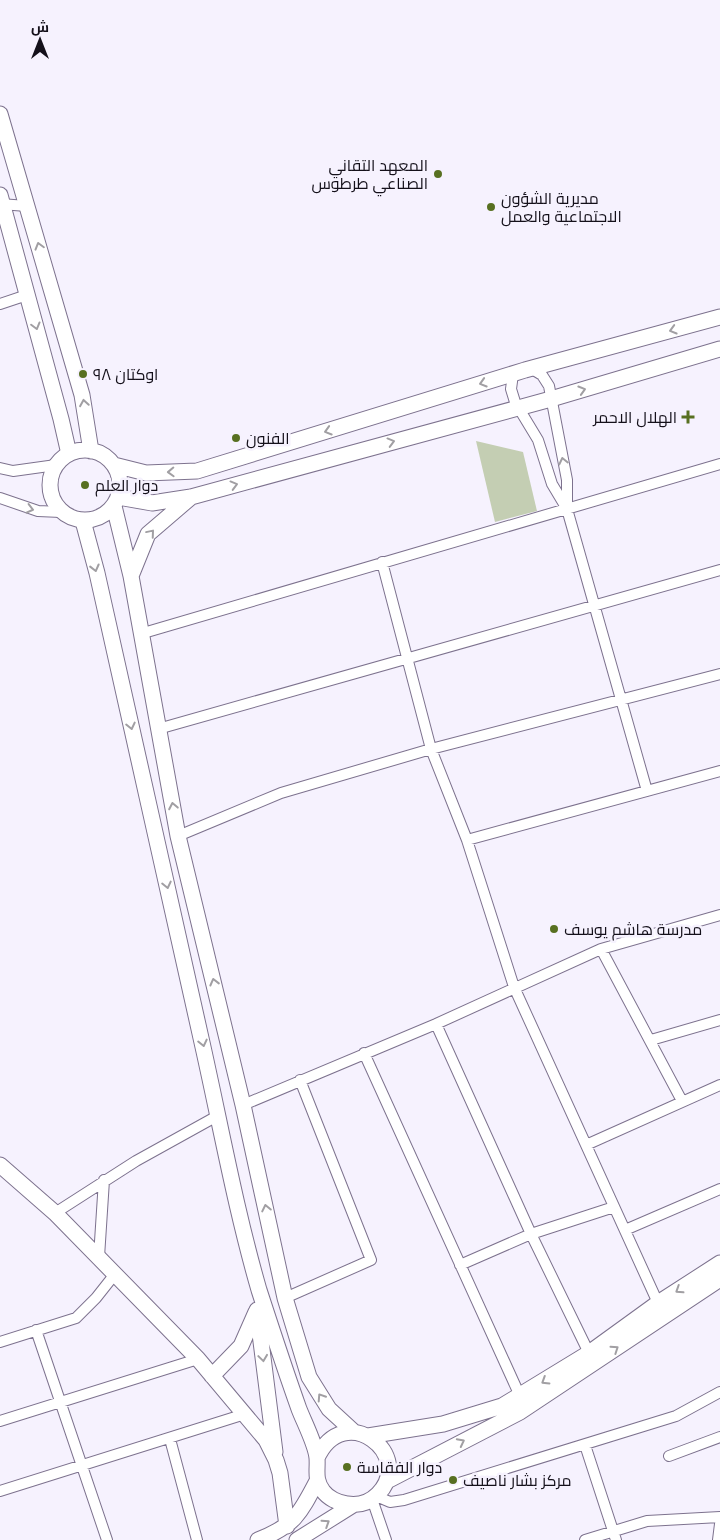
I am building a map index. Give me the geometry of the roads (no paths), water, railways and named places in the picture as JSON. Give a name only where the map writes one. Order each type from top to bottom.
[{"type":"main road","points":[[0,114],[82,395],[91,451]]},
{"type":"main road","points":[[1,201],[68,454]]},
{"type":"main road","points":[[114,466],[146,473],[197,471],[513,374],[720,316]]},
{"type":"main road","points":[[387,1481],[389,1470],[384,1450],[329,1409],[309,1377],[285,1298],[243,1105],[178,836],[116,501],[120,486],[114,466],[108,458],[91,451],[68,454],[56,465],[50,484],[55,504],[61,512],[72,518],[83,520],[100,517],[116,501],[152,504],[191,497],[551,399],[720,349]]},
{"type":"main road","points":[[131,576],[148,534],[191,497]]},
{"type":"main road","points":[[83,520],[246,1241],[260,1291],[317,1458],[317,1481],[298,1514],[287,1526],[258,1540]]},
{"type":"main road","points":[[0,1165],[55,1213],[198,1359],[266,1440],[276,1460]]},
{"type":"main road","points":[[246,1241],[271,1234]]},
{"type":"main road","points":[[317,1458],[321,1449],[335,1436],[464,1419],[502,1406],[589,1352],[658,1303],[720,1263]]},
{"type":"main road","points":[[297,1540],[353,1505],[374,1498],[387,1481],[520,1412],[720,1278]]},
{"type":"main road","points":[[212,1376],[241,1346],[257,1310],[260,1291]]},
{"type":"main road","points":[[257,1310],[276,1460],[287,1526]]},
{"type":"main road","points":[[317,1481],[331,1499],[353,1505]]},
{"type":"street","points":[[1,201],[27,206]]},
{"type":"street","points":[[0,304],[27,295]]},
{"type":"street","points":[[532,369],[546,380],[551,399],[567,480],[567,509]]},
{"type":"street","points":[[513,374],[511,389],[518,408],[538,440],[552,484],[567,509],[647,791]]},
{"type":"street","points":[[140,634],[720,464]]},
{"type":"street","points":[[0,468],[13,471],[56,465]]},
{"type":"street","points":[[0,498],[38,511],[61,512]]},
{"type":"street","points":[[382,562],[431,749],[467,840],[514,987],[658,1303]]},
{"type":"street","points":[[158,729],[720,570]]},
{"type":"street","points":[[178,836],[281,793],[431,749],[720,674]]},
{"type":"street","points":[[467,840],[720,771]]},
{"type":"street","points":[[243,1105],[364,1052],[436,1024],[601,949],[720,916]]},
{"type":"street","points":[[601,949],[651,1040],[682,1102]]},
{"type":"street","points":[[651,1040],[720,1020]]},
{"type":"street","points":[[436,1024],[531,1234],[589,1352]]},
{"type":"street","points":[[364,1052],[520,1396]]},
{"type":"street","points":[[285,1298],[371,1260],[300,1080]]},
{"type":"street","points":[[586,1145],[720,1085]]},
{"type":"street","points":[[55,1213],[104,1180],[219,1115]]},
{"type":"street","points":[[99,1257],[104,1180]]},
{"type":"street","points":[[625,1230],[720,1189]]},
{"type":"street","points":[[460,1265],[531,1234],[614,1207]]},
{"type":"street","points":[[0,1342],[76,1318],[96,1298],[115,1274]]},
{"type":"street","points":[[36,1330],[107,1539],[96,1540]]},
{"type":"street","points":[[0,1422],[198,1359]]},
{"type":"street","points":[[386,1540],[374,1498],[390,1502],[404,1500],[586,1445],[676,1416],[720,1392]]},
{"type":"street","points":[[0,1491],[245,1414]]},
{"type":"street","points":[[669,1456],[720,1438]]},
{"type":"street","points":[[170,1439],[197,1540]]},
{"type":"street","points":[[586,1445],[615,1536]]},
{"type":"street","points":[[585,1540],[615,1536],[647,1521],[720,1517]]},
{"type":"street","points":[[718,1540],[720,1524]]},
{"type":"place","name":"المعهد التقاني الصناعي طرطوس","points":[[438,174]]},
{"type":"place","name":"مديرية الشؤون الاجتماعية والعمل","points":[[491,207]]},
{"type":"place","name":"اوكتان ٩٨","points":[[83,374]]},
{"type":"place","name":"الهلال الاحمر","points":[[688,417]]},
{"type":"place","name":"الفنون","points":[[236,438]]},
{"type":"place","name":"دوار العلم","points":[[85,485]]},
{"type":"place","name":"مدرسة هاشم يوسف","points":[[554,929]]},
{"type":"place","name":"دوار الفقاسة","points":[[347,1467]]},
{"type":"place","name":"مركز بشار ناصيف","points":[[453,1480]]}]
